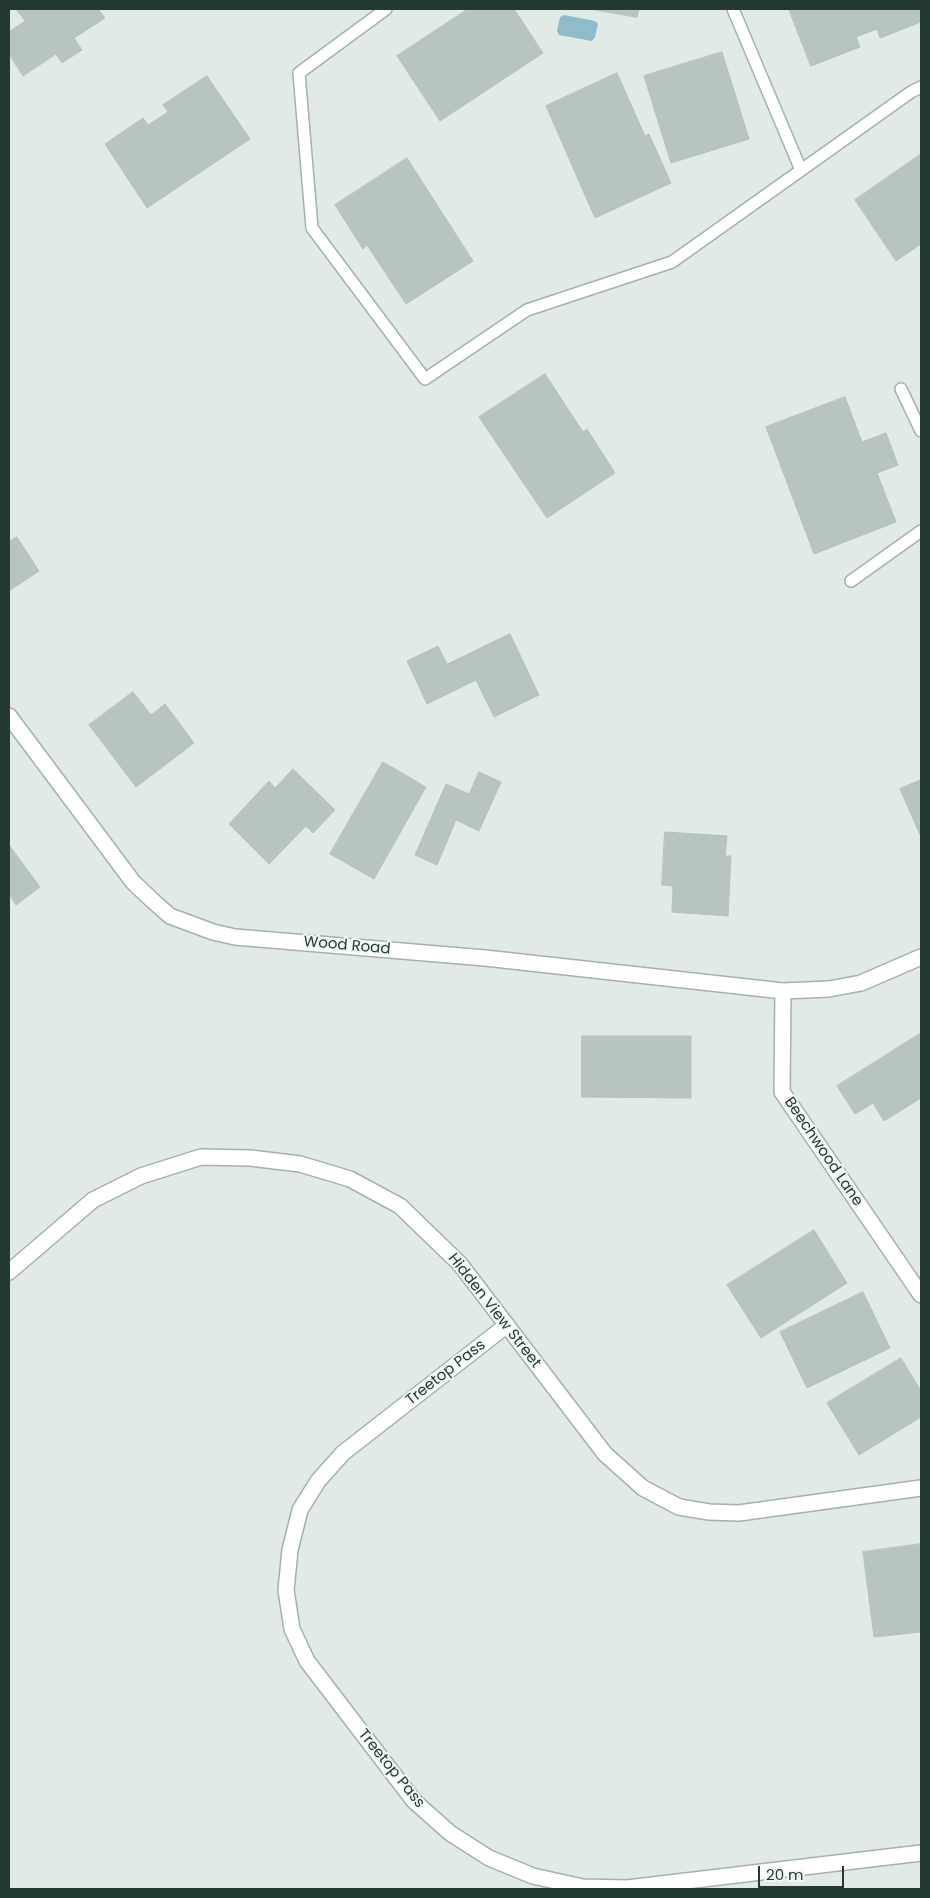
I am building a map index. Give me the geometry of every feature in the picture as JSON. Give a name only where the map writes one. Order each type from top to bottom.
[{"type":"street","name":"Wood Road","points":[[12,726],[133,882],[170,916],[213,932],[235,937],[485,958],[783,991],[829,989],[861,983],[921,957]]},
{"type":"street","name":"Beechwood Lane","points":[[783,991],[782,1092],[921,1295]]},
{"type":"street","name":"Hidden View Street","points":[[9,1272],[93,1200],[141,1176],[201,1157],[250,1158],[300,1164],[350,1179],[400,1206],[460,1264],[606,1454],[643,1488],[679,1507],[709,1512],[739,1513],[921,1488]]},
{"type":"street","name":"Treetop Pass","points":[[507,1325],[344,1453],[318,1481],[300,1510],[290,1550],[286,1590],[292,1629],[307,1661],[414,1801],[450,1833],[489,1858],[533,1876],[583,1887],[627,1888],[921,1853]]},
{"type":"lane","points":[[386,9],[299,72],[312,228],[425,379],[527,310],[672,262],[800,170],[911,92],[921,87]]},
{"type":"lane","points":[[733,9],[800,170]]},
{"type":"lane","points":[[901,390],[921,431]]},
{"type":"lane","points":[[851,582],[921,531]]},
{"type":"water","points":[[564,15],[595,21],[598,24],[592,41],[559,35],[557,31],[560,17]]},
{"type":"building","points":[[16,9],[98,9],[105,18],[74,38],[82,50],[62,63],[56,54],[23,76],[9,54],[9,32],[25,21]]},
{"type":"building","points":[[468,9],[514,9],[543,53],[440,121],[397,56]]},
{"type":"building","points":[[590,9],[639,9],[637,17]]},
{"type":"building","points":[[789,9],[921,9],[921,22],[880,38],[877,29],[856,37],[860,47],[811,66]]},
{"type":"building","points":[[722,52],[749,139],[671,163],[644,76]]},
{"type":"building","points":[[617,73],[645,136],[649,134],[671,183],[595,218],[546,106]]},
{"type":"building","points":[[207,76],[250,139],[147,208],[105,144],[143,118],[148,125],[168,112],[163,105]]},
{"type":"building","points":[[921,154],[921,244],[896,261],[855,200]]},
{"type":"building","points":[[407,158],[473,261],[406,304],[367,245],[363,249],[335,205]]},
{"type":"building","points":[[545,374],[583,432],[587,429],[615,473],[547,518],[479,417]]},
{"type":"building","points":[[845,397],[862,442],[886,433],[898,465],[877,473],[896,522],[814,554],[766,427]]},
{"type":"building","points":[[17,537],[39,571],[9,591],[9,542]]},
{"type":"building","points":[[510,634],[539,695],[494,717],[476,680],[427,704],[407,661],[438,646],[447,664]]},
{"type":"building","points":[[133,692],[151,715],[165,704],[194,743],[136,787],[89,725]]},
{"type":"building","points":[[383,762],[426,787],[374,879],[330,854]]},
{"type":"building","points":[[293,769],[335,810],[313,833],[306,826],[269,864],[229,824],[269,781],[275,788]]},
{"type":"building","points":[[479,772],[501,782],[479,831],[456,820],[437,865],[415,855],[446,784],[469,794]]},
{"type":"building","points":[[921,780],[921,837],[900,789]]},
{"type":"building","points":[[665,832],[727,836],[725,856],[731,856],[728,916],[672,912],[673,886],[662,885]]},
{"type":"building","points":[[9,845],[40,887],[16,905],[9,894]]},
{"type":"building","points":[[921,1033],[921,1098],[884,1121],[873,1103],[855,1114],[837,1086]]},
{"type":"building","points":[[582,1036],[691,1036],[691,1098],[582,1097]]},
{"type":"building","points":[[814,1230],[847,1283],[761,1338],[727,1285]]},
{"type":"building","points":[[863,1292],[890,1348],[807,1388],[780,1332]]},
{"type":"building","points":[[901,1358],[921,1391],[921,1417],[859,1455],[827,1403]]},
{"type":"building","points":[[921,1544],[921,1632],[874,1637],[863,1552]]}]
